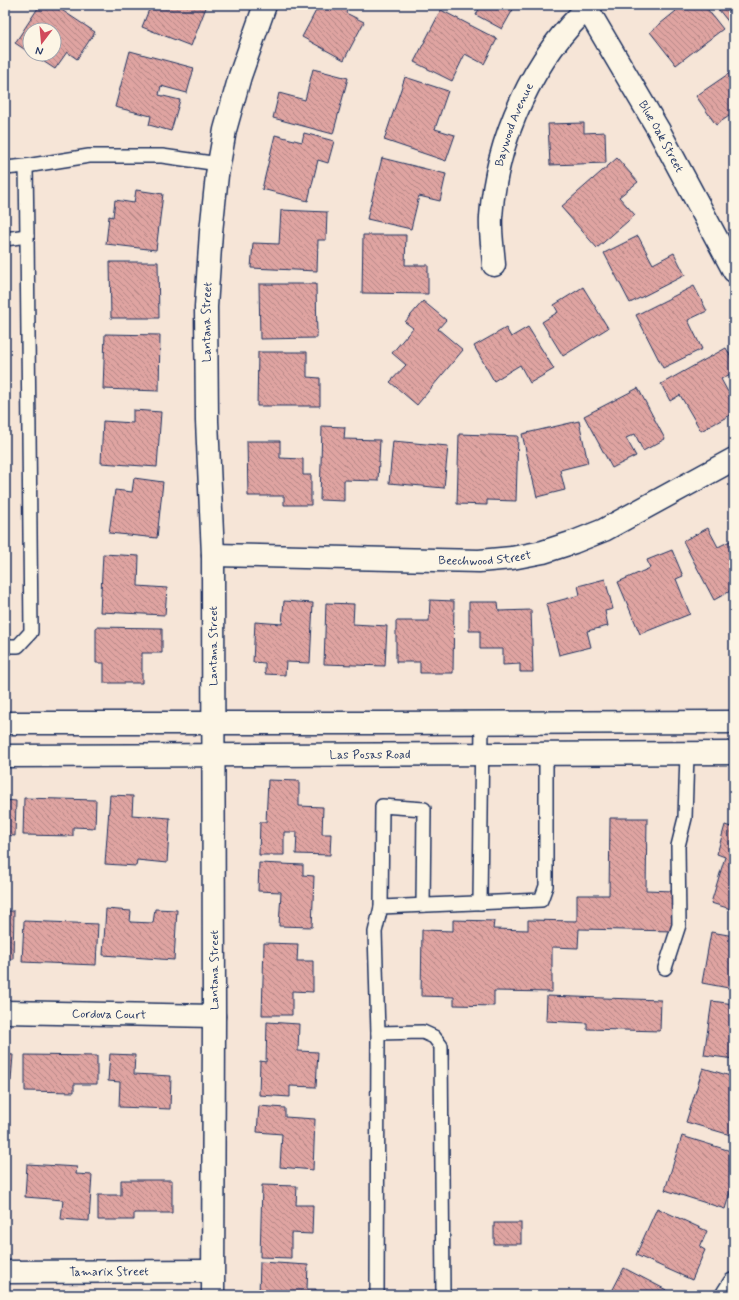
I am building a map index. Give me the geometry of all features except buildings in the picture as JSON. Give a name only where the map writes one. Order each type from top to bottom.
[{"type":"street","name":"Lantana Street","points":[[213,1295],[214,1016],[212,755],[214,724],[212,555],[207,421],[206,307],[210,232],[225,130],[240,76],[265,5]]},
{"type":"street","name":"Baywood Avenue","points":[[494,265],[491,218],[495,185],[502,153],[517,109],[536,73],[558,39],[569,25],[588,6]]},
{"type":"street","name":"Blue Oak Street","points":[[588,6],[658,129],[734,271]]},
{"type":"street","name":"Beechwood Street","points":[[212,555],[479,561],[512,558],[543,552],[604,530],[734,459]]},
{"type":"street","points":[[5,723],[214,724],[734,722]]},
{"type":"street","name":"Las Posas Road","points":[[5,756],[546,755],[734,753]]},
{"type":"street","name":"Cordova Court","points":[[5,1012],[214,1016]]},
{"type":"street","name":"Tamarix Street","points":[[5,1272],[212,1271]]},
{"type":"street","points":[[727,1295],[734,1284]]},
{"type":"lane","points":[[5,168],[89,156],[162,156],[219,164]]},
{"type":"lane","points":[[5,646],[18,646],[31,632],[26,166]]},
{"type":"lane","points":[[5,239],[27,236]]},
{"type":"lane","points":[[480,903],[482,723]]},
{"type":"lane","points":[[665,968],[679,925],[678,846],[685,818],[687,754]]},
{"type":"lane","points":[[381,907],[541,900],[546,886],[546,755]]},
{"type":"lane","points":[[378,1295],[378,1033],[375,932],[381,907],[382,806],[424,809],[423,905]]},
{"type":"lane","points":[[378,1033],[423,1032],[434,1037],[441,1046],[444,1295]]}]
